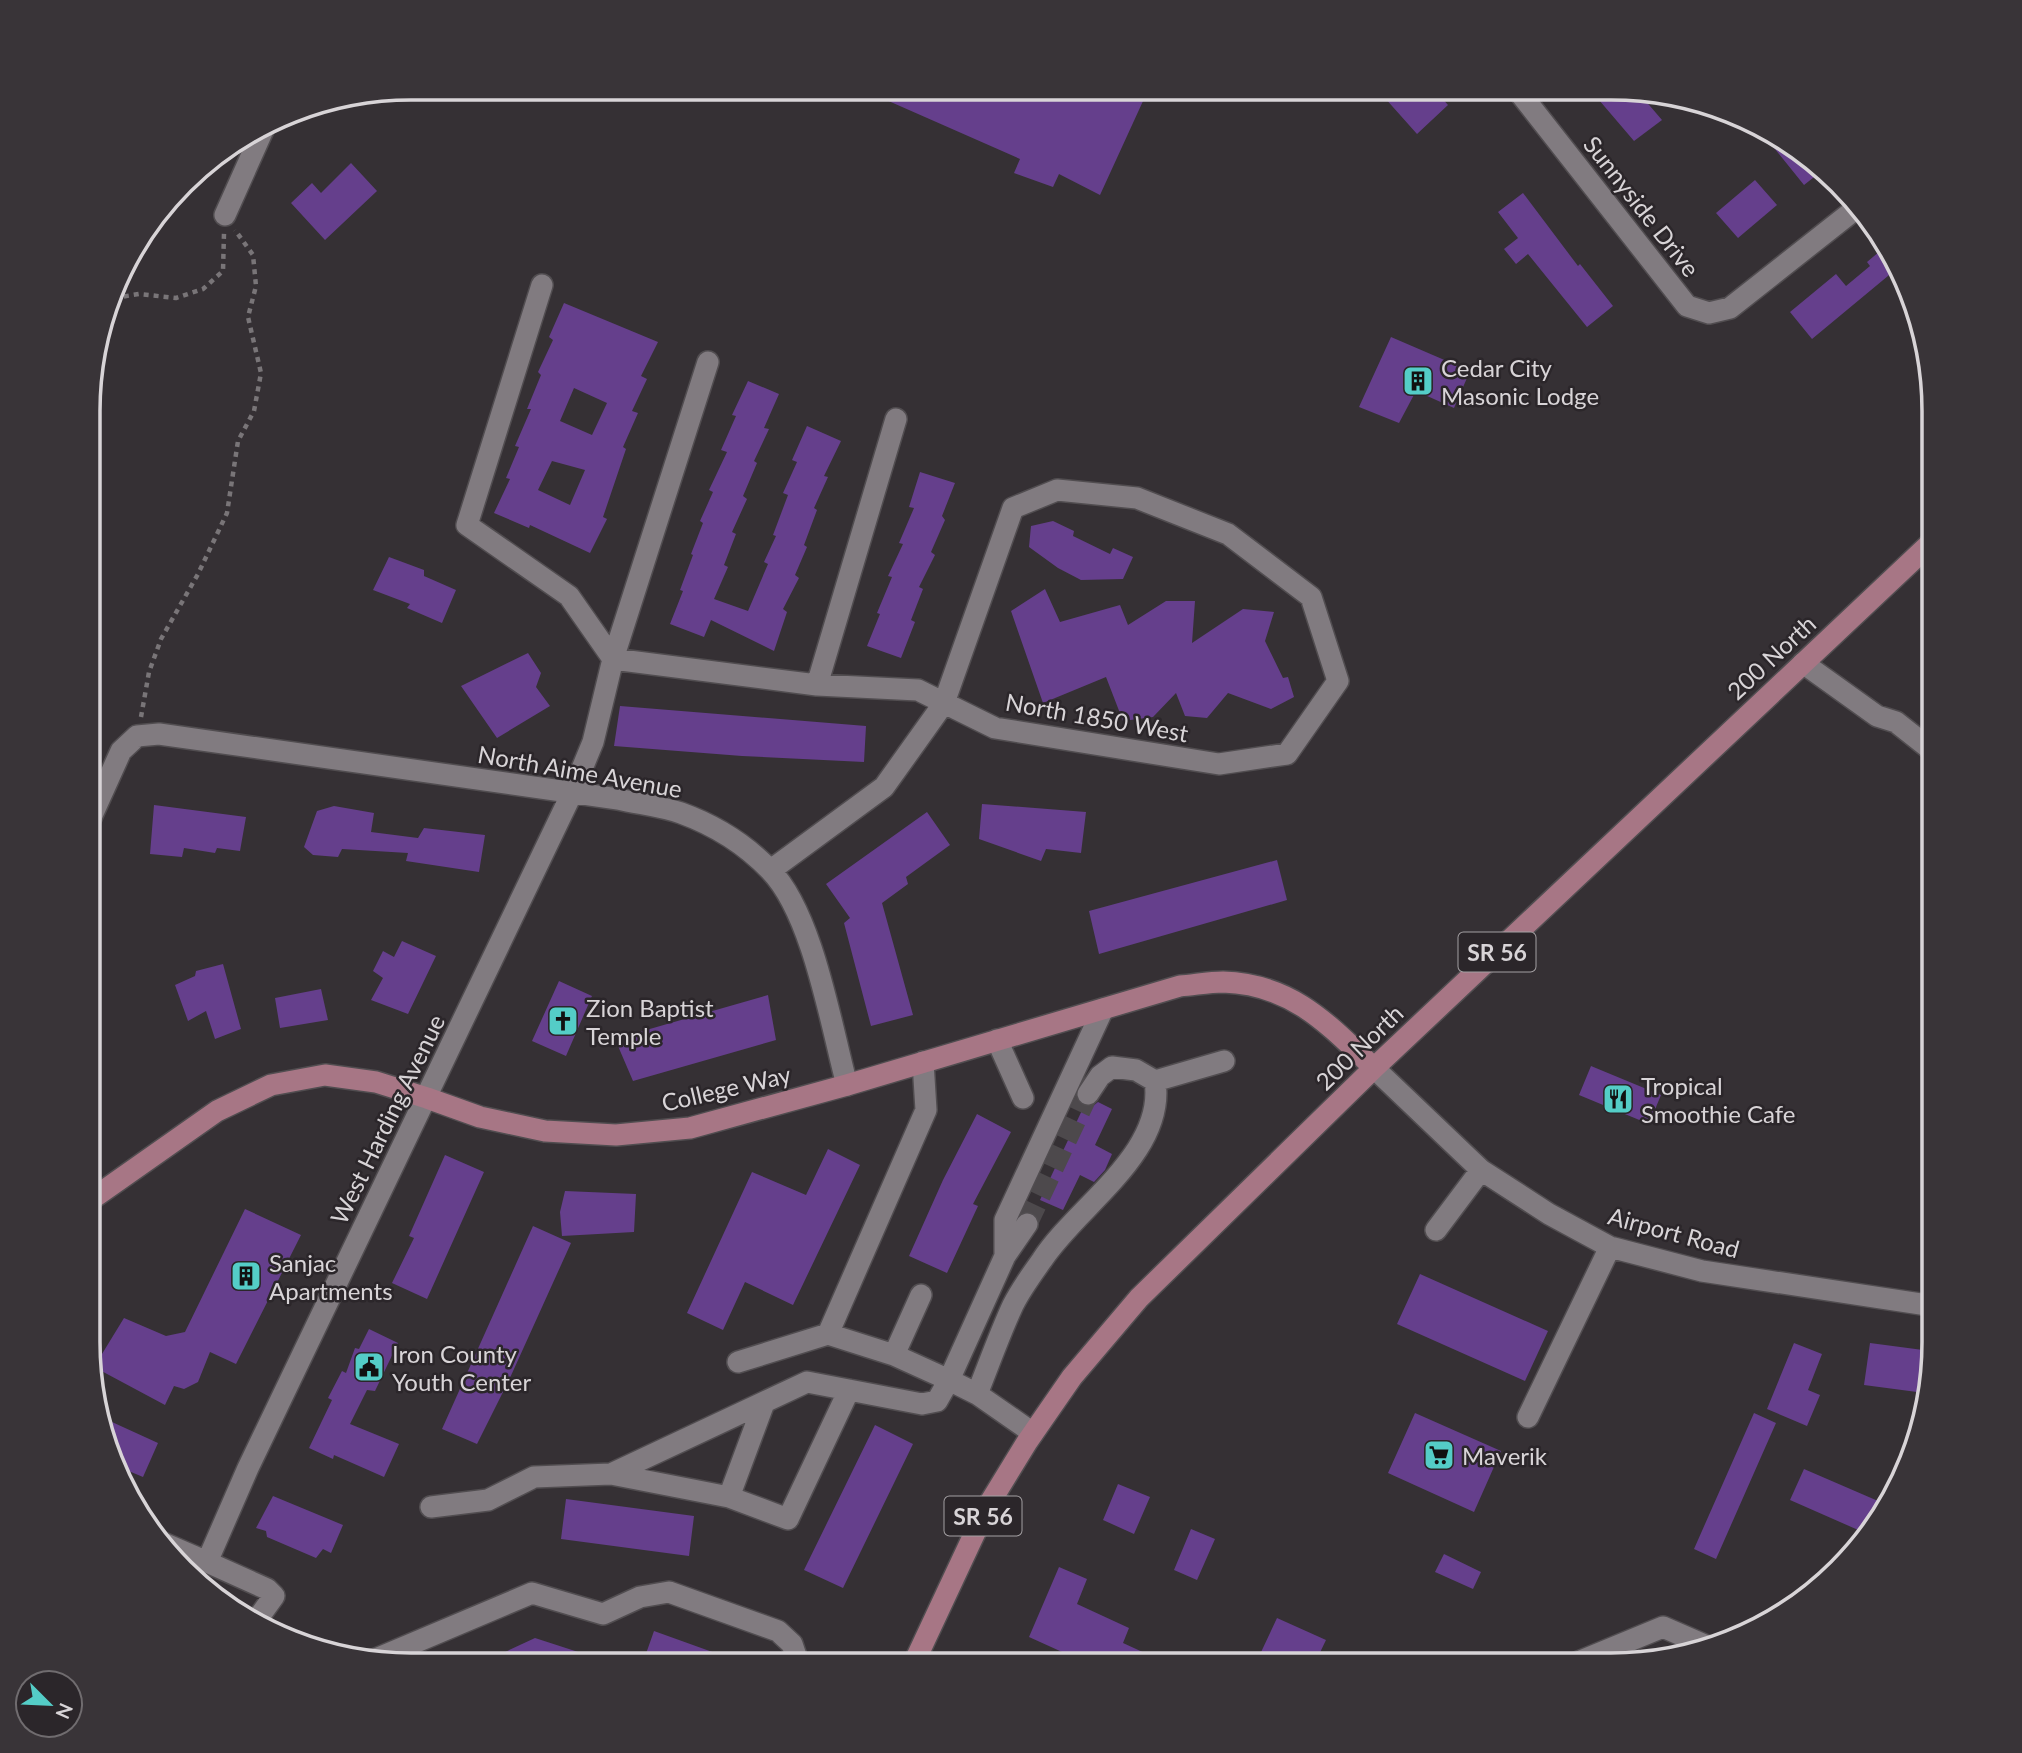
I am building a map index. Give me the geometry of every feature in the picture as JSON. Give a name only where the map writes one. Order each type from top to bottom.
[{"type":"main road","name":"200 North","points":[[919,1653],[986,1509],[1033,1433],[1072,1377],[1139,1298],[1374,1068],[1922,551]]},
{"type":"main road","name":"College Way","points":[[100,1193],[217,1111],[271,1085],[325,1075],[376,1082],[480,1117],[545,1131],[617,1135],[690,1128],[847,1085],[1180,986],[1223,982],[1262,987],[1296,1000],[1332,1027],[1374,1068]]},
{"type":"street","name":"Sunnyside Drive","points":[[1525,100],[1688,306],[1709,313],[1730,308],[1851,213]]},
{"type":"street","points":[[225,215],[259,139]]},
{"type":"street","points":[[542,285],[467,525],[569,596],[613,659]]},
{"type":"street","name":"West Harding Avenue","points":[[207,1562],[248,1468],[428,1098],[572,793],[593,742],[613,659],[708,362]]},
{"type":"street","points":[[817,685],[896,419]]},
{"type":"street","name":"North 1850 West","points":[[613,659],[817,685],[918,690],[944,703],[995,728],[1219,764],[1287,754],[1338,681],[1311,597],[1228,534],[1137,498],[1057,490],[1013,508],[944,703]]},
{"type":"street","points":[[1803,663],[1877,716],[1896,722],[1922,743]]},
{"type":"street","points":[[771,870],[884,787],[944,703]]},
{"type":"street","name":"North Aime Avenue","points":[[137,736],[159,734],[618,799],[680,812],[723,832],[771,870],[799,916],[811,948],[847,1085]]},
{"type":"street","points":[[100,798],[121,751],[137,736]]},
{"type":"street","points":[[1005,1256],[1005,1220],[1103,1009]]},
{"type":"street","points":[[997,1040],[1023,1098]]},
{"type":"street","points":[[1088,1094],[1100,1076],[1112,1066],[1136,1070],[1155,1081],[1224,1061]]},
{"type":"street","points":[[828,1334],[926,1110],[923,1062]]},
{"type":"street","name":"Airport Road","points":[[1374,1068],[1481,1170],[1549,1214],[1610,1247],[1702,1271],[1922,1305]]},
{"type":"street","points":[[977,1394],[1014,1303],[1044,1256],[1086,1207],[1124,1169],[1144,1134],[1158,1100],[1155,1081]]},
{"type":"street","points":[[1436,1230],[1481,1170]]},
{"type":"street","points":[[611,1474],[807,1382],[922,1404],[937,1401],[1005,1256],[1027,1224]]},
{"type":"street","points":[[1528,1417],[1610,1247]]},
{"type":"street","points":[[894,1356],[921,1295]]},
{"type":"street","points":[[738,1362],[828,1334],[894,1356],[949,1380],[977,1394],[1033,1433]]},
{"type":"street","points":[[431,1507],[488,1500],[534,1477],[611,1474],[729,1497],[788,1519],[849,1390]]},
{"type":"street","points":[[729,1497],[764,1404]]},
{"type":"street","points":[[180,1550],[267,1589],[274,1596],[261,1615]]},
{"type":"street","points":[[390,1653],[532,1593],[603,1614],[640,1597],[669,1592],[778,1631],[792,1644],[795,1653]]},
{"type":"street","points":[[1600,1653],[1663,1627],[1697,1642]]},
{"type":"path","points":[[121,297],[139,294],[176,298],[204,289],[223,271],[225,215]]},
{"type":"path","points":[[137,736],[149,672],[161,639],[198,574],[227,513],[238,441],[254,411],[261,373],[248,317],[256,286],[253,255],[225,215]]},
{"type":"building","points":[[886,100],[1144,100],[1100,195],[1059,174],[1053,187],[1014,173],[1020,159]]},
{"type":"building","points":[[1387,100],[1444,100],[1448,105],[1417,134]]},
{"type":"building","points":[[1599,100],[1646,101],[1662,120],[1634,141]]},
{"type":"building","points":[[1770,143],[1815,176],[1804,185]]},
{"type":"building","points":[[351,163],[377,191],[325,240],[291,203],[312,183],[321,193]]},
{"type":"building","points":[[1755,180],[1777,205],[1738,238],[1716,213]]},
{"type":"building","points":[[1523,193],[1578,266],[1580,264],[1613,306],[1587,327],[1528,254],[1516,264],[1504,249],[1518,238],[1498,212]]},
{"type":"building","points":[[1879,252],[1890,274],[1812,339],[1790,312],[1836,274],[1846,286],[1870,266],[1867,262]]},
{"type":"building","points":[[564,303],[658,342],[641,376],[647,379],[632,411],[638,413],[623,447],[626,449],[603,517],[607,519],[590,553],[530,525],[529,528],[494,513],[510,479],[506,478],[519,447],[515,446],[531,409],[527,409],[541,375],[538,372],[553,340],[549,337]],"holes":[[[574,388],[607,403],[592,435],[560,421]],[[552,461],[585,470],[570,505],[538,490]]]},
{"type":"building","name":"Cedar City Masonic Lodge","points":[[1391,337],[1470,371],[1454,408],[1416,391],[1399,423],[1359,407]]},
{"type":"building","points":[[748,381],[779,394],[764,428],[769,429],[754,461],[757,463],[743,496],[747,499],[732,532],[736,534],[724,565],[728,567],[714,599],[748,611],[768,564],[764,562],[776,536],[773,535],[788,495],[783,493],[797,462],[792,460],[807,426],[841,441],[824,476],[828,477],[814,508],[817,510],[804,545],[807,547],[795,575],[799,578],[783,609],[787,612],[774,651],[711,620],[704,637],[670,624],[683,591],[680,590],[703,523],[700,521],[713,492],[709,490],[727,452],[721,450],[736,416],[732,415]]},
{"type":"building","points":[[920,472],[955,483],[942,516],[945,520],[931,552],[935,555],[919,587],[923,589],[911,620],[915,622],[901,658],[867,646],[892,577],[888,576],[903,544],[899,543],[914,508],[909,507]]},
{"type":"building","points":[[1053,521],[1074,531],[1073,536],[1110,554],[1113,548],[1133,557],[1123,579],[1081,580],[1058,568],[1029,547],[1031,526]]},
{"type":"building","points":[[389,557],[424,570],[424,576],[456,590],[442,623],[407,608],[410,604],[373,590]]},
{"type":"building","points":[[1045,589],[1060,622],[1120,605],[1128,625],[1166,601],[1195,601],[1192,643],[1243,609],[1274,612],[1265,641],[1283,678],[1288,677],[1294,697],[1271,709],[1228,693],[1207,718],[1185,716],[1176,693],[1153,717],[1123,721],[1106,677],[1043,703],[1011,611]]},
{"type":"building","points":[[528,653],[541,673],[536,687],[550,706],[497,738],[461,686]]},
{"type":"building","points":[[620,706],[866,726],[864,762],[614,746]]},
{"type":"building","points":[[982,804],[1086,812],[1081,853],[1046,849],[1041,861],[979,839]]},
{"type":"building","points":[[154,805],[246,817],[240,851],[217,848],[215,853],[184,848],[182,857],[150,854]]},
{"type":"building","points":[[334,806],[374,813],[371,832],[418,838],[424,828],[485,835],[479,872],[406,861],[408,853],[342,849],[338,857],[313,855],[304,847],[317,811]]},
{"type":"building","points":[[927,812],[950,845],[906,877],[908,884],[882,903],[913,1015],[871,1026],[844,923],[850,918],[826,884]]},
{"type":"building","points":[[1277,860],[1287,900],[1099,954],[1089,911]]},
{"type":"building","points":[[402,941],[436,956],[408,1014],[371,1000],[383,978],[373,971],[383,951],[394,957]]},
{"type":"building","points":[[223,964],[241,1029],[215,1039],[206,1011],[188,1021],[175,985],[195,976],[196,971]]},
{"type":"building","points":[[559,981],[592,996],[566,1056],[532,1041]]},
{"type":"building","points":[[321,989],[328,1020],[280,1028],[275,998]]},
{"type":"building","points":[[768,995],[776,1040],[633,1081],[615,1039]]},
{"type":"building","points":[[1591,1066],[1661,1095],[1649,1124],[1579,1095]]},
{"type":"building","points":[[1098,1102],[1112,1109],[1095,1145],[1112,1154],[1105,1170],[1094,1182],[1080,1175],[1063,1210],[1040,1200],[1084,1106],[1093,1106]]},
{"type":"building","points":[[977,1114],[1011,1132],[973,1204],[978,1206],[947,1273],[909,1256],[943,1180]]},
{"type":"building","points":[[828,1149],[860,1165],[793,1305],[745,1282],[723,1330],[687,1313],[752,1172],[806,1195]]},
{"type":"building","points":[[445,1155],[484,1172],[427,1299],[392,1283],[414,1238],[409,1236]]},
{"type":"building","points":[[565,1191],[636,1194],[634,1232],[562,1236],[560,1212]]},
{"type":"building","name":"Sanjac Apartments","points":[[245,1209],[301,1235],[236,1364],[210,1352],[198,1382],[184,1389],[174,1386],[165,1405],[101,1371],[100,1357],[124,1318],[166,1336],[185,1332]]},
{"type":"building","points":[[533,1226],[571,1243],[477,1444],[442,1429]]},
{"type":"building","points":[[1420,1274],[1548,1331],[1525,1381],[1397,1324]]},
{"type":"building","points":[[369,1329],[398,1343],[375,1391],[367,1390],[350,1424],[399,1444],[384,1477],[334,1455],[333,1459],[309,1448],[332,1400],[328,1398],[342,1371],[346,1373],[355,1348],[359,1349]]},
{"type":"building","points":[[1794,1343],[1822,1354],[1808,1390],[1820,1395],[1807,1426],[1767,1409]]},
{"type":"building","points":[[1870,1343],[1922,1350],[1917,1392],[1864,1385]]},
{"type":"building","points":[[1415,1413],[1501,1451],[1474,1512],[1388,1473]]},
{"type":"building","points":[[1754,1413],[1776,1423],[1716,1559],[1694,1549]]},
{"type":"building","points":[[110,1421],[158,1443],[143,1477],[128,1470]]},
{"type":"building","points":[[875,1425],[913,1444],[843,1588],[804,1570]]},
{"type":"building","points":[[1804,1469],[1879,1501],[1859,1530],[1790,1500]]},
{"type":"building","points":[[1118,1484],[1150,1497],[1134,1534],[1103,1520]]},
{"type":"building","points":[[273,1496],[343,1525],[331,1553],[323,1549],[316,1558],[267,1537],[266,1531],[256,1528]]},
{"type":"building","points":[[566,1499],[694,1516],[689,1556],[561,1539]]},
{"type":"building","points":[[1191,1529],[1215,1539],[1197,1580],[1174,1570]]},
{"type":"building","points":[[1444,1554],[1481,1572],[1473,1589],[1435,1572]]},
{"type":"building","points":[[1059,1567],[1087,1579],[1077,1604],[1129,1628],[1123,1643],[1145,1653],[1064,1653],[1029,1637]]},
{"type":"building","points":[[1277,1618],[1326,1640],[1320,1653],[1261,1653]]},
{"type":"building","points":[[654,1631],[715,1653],[646,1653]]},
{"type":"building","points":[[535,1638],[581,1653],[503,1653]]},
{"type":"tunnel","points":[[1027,1224],[1088,1094]]},
{"type":"place","name":"Cedar City Masonic Lodge","points":[[1418,381]]},
{"type":"place","name":"Zion Baptist Temple","points":[[563,1021]]},
{"type":"place","name":"Tropical Smoothie Cafe","points":[[1618,1099]]},
{"type":"place","name":"Sanjac Apartments","points":[[246,1276]]},
{"type":"place","name":"Iron County Youth Center","points":[[369,1367]]},
{"type":"place","name":"Maverik","points":[[1439,1455]]}]
